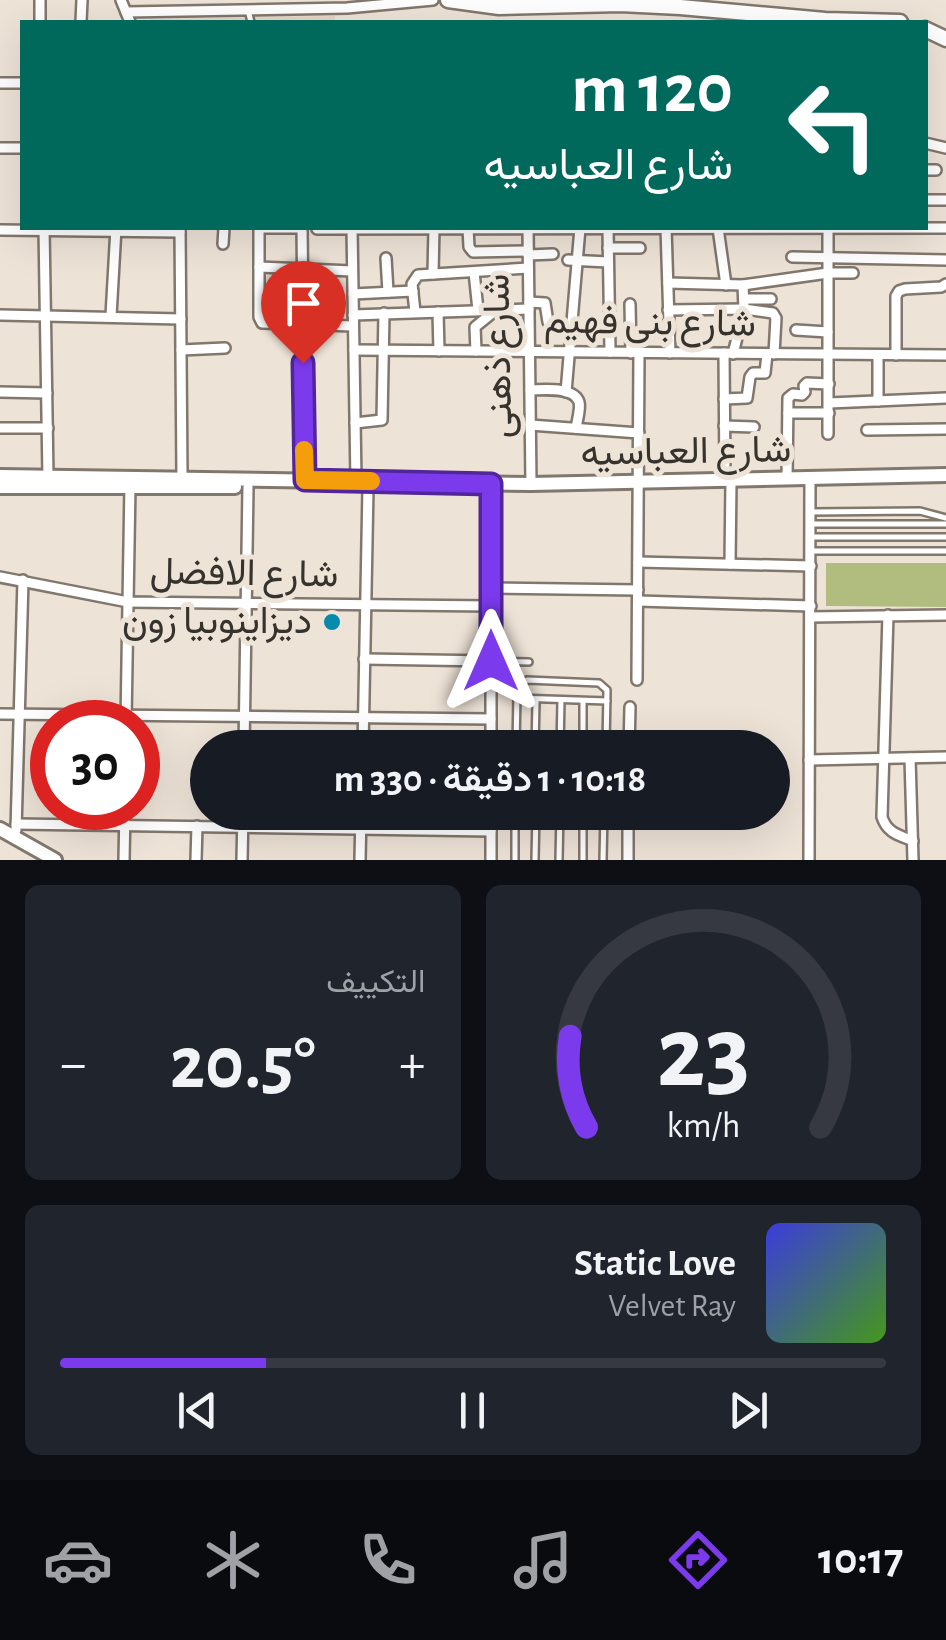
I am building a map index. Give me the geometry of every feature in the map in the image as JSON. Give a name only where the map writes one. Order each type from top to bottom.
[{"type":"main road","points":[[448,0],[499,7],[620,4],[680,14],[804,20]]},
{"type":"main road","points":[[711,0],[829,11],[848,20]]},
{"type":"main road","name":"شارع العباسيه","points":[[0,476],[248,487],[946,475]]},
{"type":"main road","name":"شارع العباسيه","points":[[0,486],[182,477],[362,485]]},
{"type":"main road","points":[[0,829],[16,830],[50,859]]},
{"type":"street","points":[[120,0],[128,17],[272,5],[285,13],[317,4],[348,8],[433,0]]},
{"type":"street","points":[[348,8],[348,20]]},
{"type":"street","points":[[44,230],[48,477]]},
{"type":"street","points":[[111,316],[116,230]]},
{"type":"street","points":[[180,230],[182,477]]},
{"type":"street","points":[[223,244],[224,230]]},
{"type":"street","points":[[259,230],[262,323],[303,324],[545,303],[548,322]]},
{"type":"street","points":[[302,230],[305,480]]},
{"type":"street","points":[[352,230],[355,423],[362,485],[365,605],[363,730]]},
{"type":"street","points":[[433,274],[434,230]]},
{"type":"street","points":[[468,230],[473,252],[553,254]]},
{"type":"street","name":"شارع ذهنى","points":[[528,230],[530,484]]},
{"type":"street","points":[[566,392],[573,261],[580,230]]},
{"type":"street","points":[[608,230],[610,352]]},
{"type":"street","points":[[666,230],[670,353]]},
{"type":"street","points":[[718,230],[726,285]]},
{"type":"street","points":[[828,230],[828,434]]},
{"type":"street","points":[[608,248],[640,248]]},
{"type":"street","points":[[792,257],[946,260]]},
{"type":"street","points":[[386,258],[388,292]]},
{"type":"street","points":[[573,261],[608,262]]},
{"type":"street","points":[[259,267],[352,271]]},
{"type":"street","points":[[415,312],[413,291],[418,275],[528,268]]},
{"type":"street","points":[[474,272],[478,310]]},
{"type":"street","points":[[668,284],[743,286],[853,273]]},
{"type":"street","points":[[896,355],[896,296],[905,289],[946,284]]},
{"type":"street","points":[[730,564],[724,399],[728,354],[744,304],[743,286]]},
{"type":"street","points":[[353,294],[413,291]]},
{"type":"street","points":[[668,310],[771,298]]},
{"type":"street","points":[[630,304],[639,433],[638,680]]},
{"type":"street","points":[[724,399],[747,398],[751,375],[765,373],[770,354],[776,318],[773,313],[744,304]]},
{"type":"street","points":[[476,351],[476,328],[496,310]]},
{"type":"street","points":[[438,312],[439,351]]},
{"type":"street","points":[[355,423],[382,420],[384,314]]},
{"type":"street","points":[[0,316],[181,319]]},
{"type":"street","points":[[796,330],[828,332]]},
{"type":"street","points":[[181,350],[225,348]]},
{"type":"street","name":"شارع بنى فهيم","points":[[354,350],[946,356]]},
{"type":"street","points":[[878,355],[878,401]]},
{"type":"street","points":[[787,479],[788,398],[802,395],[805,384],[828,384]]},
{"type":"street","points":[[530,390],[566,392],[577,397],[580,403],[576,428]]},
{"type":"street","points":[[0,392],[47,393]]},
{"type":"street","points":[[788,413],[878,401],[946,398]]},
{"type":"street","points":[[530,424],[639,433]]},
{"type":"street","points":[[724,426],[754,427]]},
{"type":"street","points":[[0,428],[48,428]]},
{"type":"street","points":[[866,430],[946,430]]},
{"type":"street","points":[[808,860],[810,480]]},
{"type":"street","points":[[126,700],[130,482]]},
{"type":"street","points":[[491,484],[491,730]]},
{"type":"street","points":[[244,730],[248,487]]},
{"type":"street","points":[[638,562],[811,566]]},
{"type":"street","name":"شارع الافضل","points":[[0,577],[128,602],[491,606]]},
{"type":"street","points":[[23,580],[16,830],[30,829]]},
{"type":"street","points":[[491,588],[638,590]]},
{"type":"street","points":[[638,601],[810,612],[946,615]]},
{"type":"street","points":[[888,615],[884,822],[892,832],[912,840]]},
{"type":"street","points":[[364,658],[491,661]]},
{"type":"street","points":[[629,730],[630,707]]},
{"type":"street","points":[[0,714],[30,715]]},
{"type":"street","points":[[160,718],[491,719]]},
{"type":"street","points":[[809,760],[946,757]]},
{"type":"street","points":[[910,758],[913,860]]},
{"type":"street","points":[[160,825],[190,826]]},
{"type":"street","points":[[124,860],[125,830]]},
{"type":"street","points":[[196,860],[197,830]]},
{"type":"street","points":[[242,860],[243,830]]},
{"type":"street","points":[[360,860],[361,830]]},
{"type":"street","points":[[491,830],[491,860]]},
{"type":"street","points":[[628,830],[628,860]]},
{"type":"lane","points":[[248,10],[251,20]]},
{"type":"lane","points":[[811,512],[920,511],[946,521]]},
{"type":"lane","points":[[811,524],[946,521]]},
{"type":"lane","points":[[811,538],[946,537]]},
{"type":"lane","points":[[811,551],[946,550]]},
{"type":"lane","points":[[491,661],[529,662]]},
{"type":"lane","points":[[516,730],[517,689],[524,682],[544,681],[600,683],[606,688],[606,730]]},
{"type":"lane","points":[[516,698],[606,701]]},
{"type":"lane","points":[[535,730],[536,699]]},
{"type":"lane","points":[[560,730],[561,700]]},
{"type":"lane","points":[[583,700],[583,730]]},
{"type":"lane","points":[[515,830],[515,860]]},
{"type":"lane","points":[[536,830],[536,860]]},
{"type":"lane","points":[[559,860],[560,830]]},
{"type":"lane","points":[[583,830],[583,860]]},
{"type":"lane","points":[[604,830],[604,860]]},
{"type":"shaded area","points":[[335,16],[335,20],[150,19]]},
{"type":"green space","points":[[826,563],[946,563],[946,607],[826,606]]},
{"type":"slow traffic","points":[[304,450],[305,480],[371,481]]},
{"type":"place","name":"ديزاينوبيا زون","points":[[332,622]]},
{"type":"route","points":[[303,363],[305,480],[491,484],[491,661]]}]
